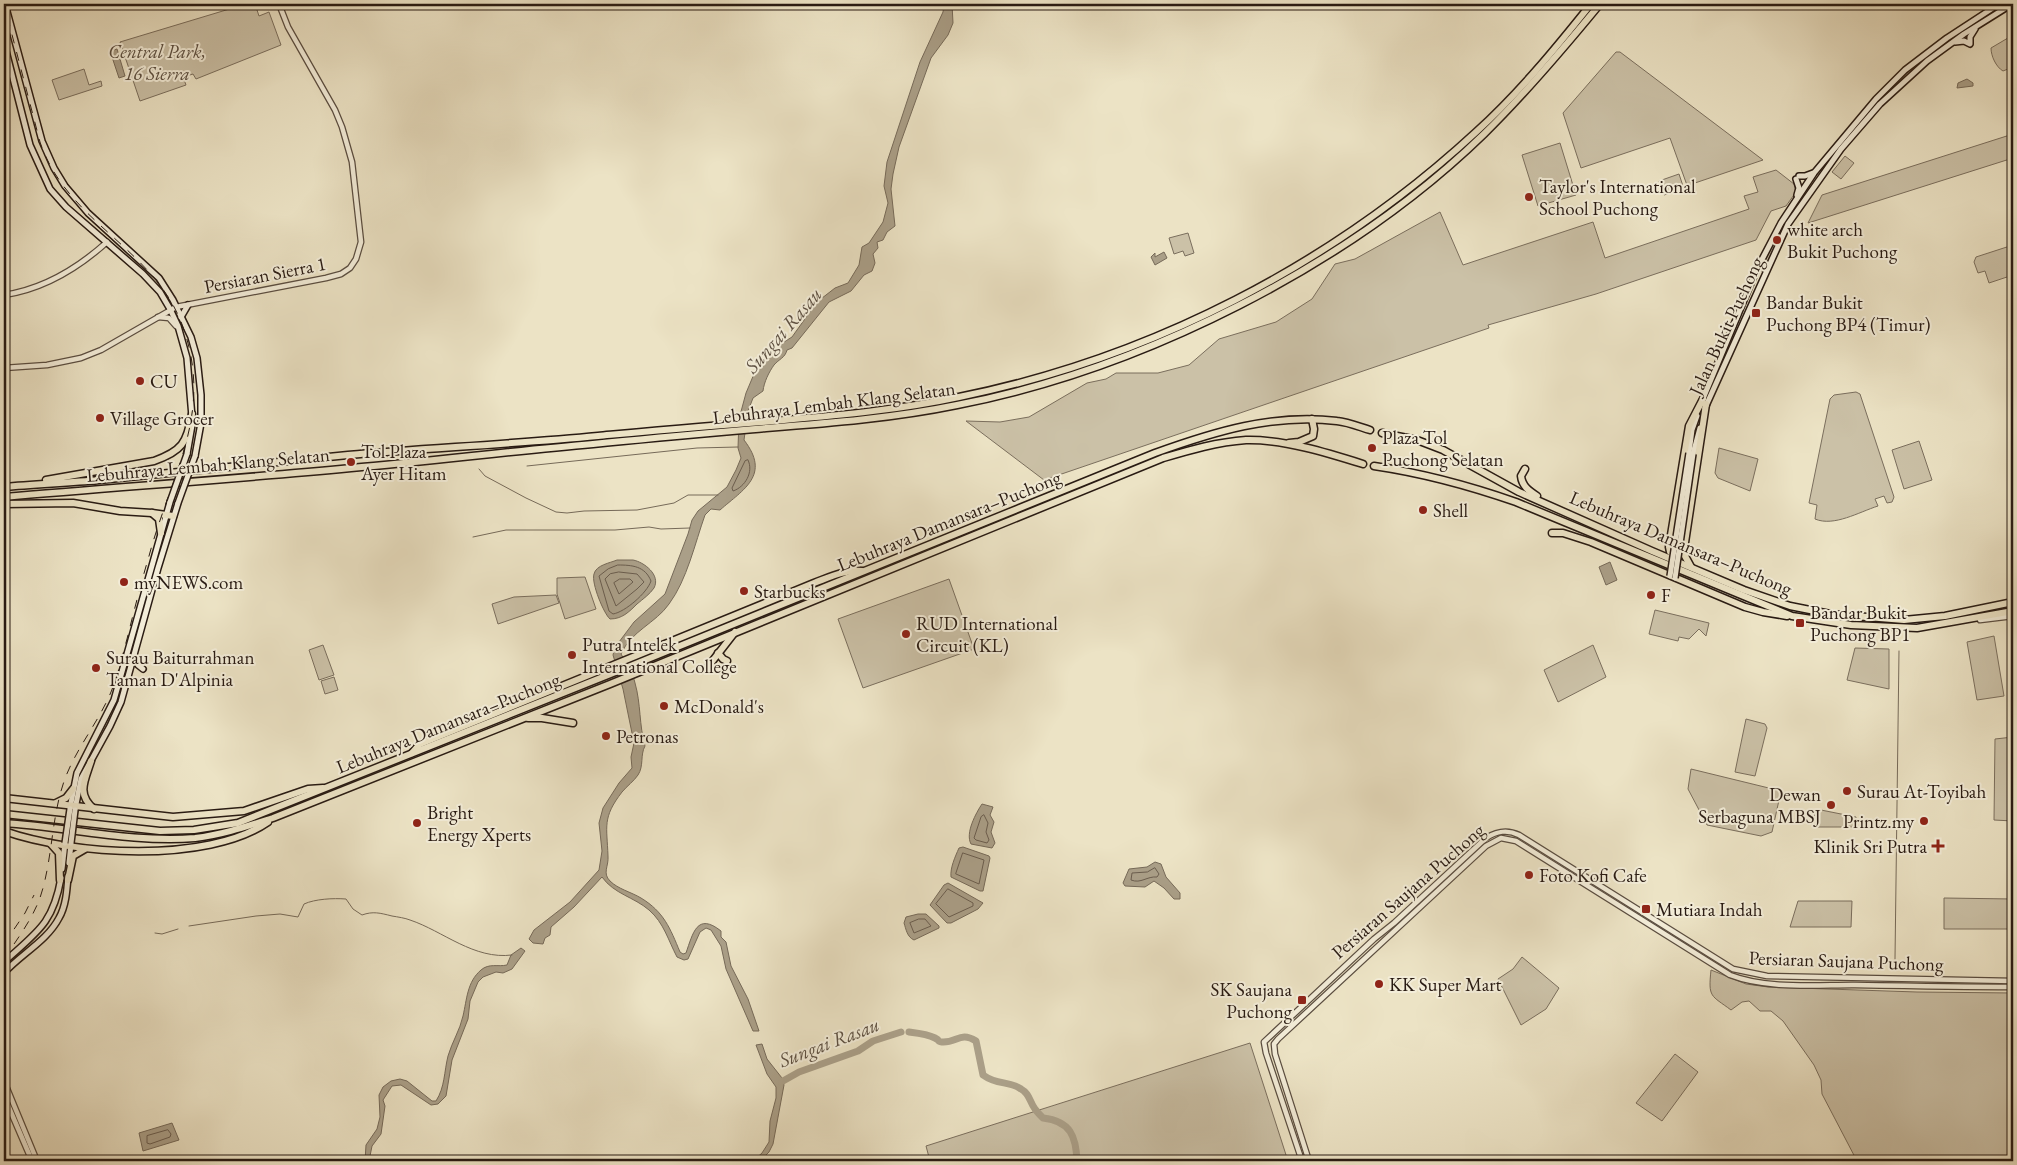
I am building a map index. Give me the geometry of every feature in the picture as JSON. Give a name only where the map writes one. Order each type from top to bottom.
[{"type":"highway","name":"Lebuhraya Lembah Klang Selatan","points":[[4,497],[117,486],[352,468],[925,411],[1105,357],[1187,324],[1277,278],[1346,236],[1412,187],[1477,132],[1538,70],[1591,4]]},
{"type":"highway","name":"Lebuhraya Lembah Klang Selatan","points":[[4,487],[351,455],[867,412],[920,404],[961,401],[1018,390],[1108,363],[1190,330],[1279,283],[1350,240],[1418,191],[1482,136],[1543,73],[1600,4]]},
{"type":"highway","points":[[1684,549],[1681,554],[1677,555],[1670,552],[1669,547],[1689,426],[1704,401]]},
{"type":"highway","points":[[1691,568],[1684,549],[1704,401]]},
{"type":"highway","points":[[23,485],[154,461],[171,455],[180,449],[185,441],[189,432],[192,414]]},
{"type":"highway","name":"Lebuhraya Damansara–Puchong","points":[[4,814],[144,830],[194,830],[238,822],[410,756],[1197,437],[1258,423],[1289,419],[1337,421],[1370,430]]},
{"type":"highway","points":[[1283,444],[1299,442],[1312,436],[1314,429],[1312,420]]},
{"type":"highway","name":"Lebuhraya Damansara–Puchong","points":[[1382,432],[1417,440],[1443,450],[1520,492],[1691,568],[1790,606],[1830,614],[1883,619],[1945,616],[2013,602]]},
{"type":"highway","name":"Lebuhraya Damansara–Puchong","points":[[4,823],[146,838],[178,839],[221,834],[274,818],[518,719],[610,684],[1163,458],[1199,447],[1247,440],[1283,444],[1331,454],[1363,464]]},
{"type":"highway","name":"Lebuhraya Damansara–Puchong","points":[[1374,466],[1407,471],[1491,493],[1792,616],[1852,625],[1917,628],[2013,611]]},
{"type":"highway","points":[[1525,469],[1521,476],[1524,487],[1548,504]]},
{"type":"highway","points":[[4,504],[73,503],[120,511],[174,516]]},
{"type":"highway","points":[[152,513],[159,519],[161,533]]},
{"type":"highway","points":[[1562,522],[1568,529],[1591,542]]},
{"type":"highway","points":[[1552,533],[1564,532],[1591,542],[1745,607],[1778,615],[1792,616]]},
{"type":"highway","points":[[1652,551],[1669,547]]},
{"type":"highway","points":[[1634,561],[1669,580],[1728,600]]},
{"type":"highway","points":[[410,756],[420,744],[814,583],[854,570],[864,571]]},
{"type":"highway","points":[[707,668],[736,631]]},
{"type":"highway","points":[[718,653],[727,661]]},
{"type":"highway","points":[[518,719],[542,718],[573,724]]},
{"type":"highway","points":[[92,761],[83,791],[88,803],[95,809]]},
{"type":"highway","points":[[54,804],[66,798],[73,789]]},
{"type":"highway","points":[[4,798],[73,808],[156,816],[206,815],[244,811],[308,789],[326,789]]},
{"type":"highway","points":[[4,832],[50,843],[91,848],[132,852],[165,851],[192,848],[242,835],[256,830],[274,818]]},
{"type":"highway","points":[[50,843],[59,853],[64,880]]},
{"type":"highway","points":[[64,880],[73,856],[81,850],[91,848]]},
{"type":"main road","points":[[5,4],[42,141],[54,168],[65,186],[88,213],[158,278],[173,308],[187,358],[192,414],[192,433],[187,454],[165,515],[114,700],[104,723],[79,768],[73,789],[73,808]]},
{"type":"main road","name":"Jalan Bukit Puchong","points":[[1672,577],[1691,453],[1692,430],[1753,278],[1781,223],[1814,173],[1846,132],[1890,85],[1947,38],[1998,4]]},
{"type":"main road","name":"Jalan Bukit Puchong","points":[[1704,401],[1726,364],[1788,224],[1841,149],[1880,104],[1902,83],[1951,43],[2012,4]]},
{"type":"main road","points":[[1951,43],[1964,41],[1970,44],[1970,37],[1976,26]]},
{"type":"main road","points":[[4,42],[30,145],[50,189],[66,207],[153,284],[181,317],[194,345],[200,374],[201,423],[195,456],[174,516],[121,702],[81,779],[73,808],[64,880],[64,904],[59,918],[48,933],[4,973]]},
{"type":"main road","points":[[1796,200],[1798,178],[1814,173]]},
{"type":"main road","points":[[1753,278],[1759,277],[1762,283]]},
{"type":"main road","points":[[181,317],[188,305]]},
{"type":"main road","points":[[128,676],[142,669],[134,656]]},
{"type":"main road","points":[[104,723],[110,726]]},
{"type":"main road","points":[[4,962],[42,927],[54,910],[64,880]]},
{"type":"street","name":"Persiaran Sierra 1","points":[[173,308],[340,274],[350,268],[360,249],[362,242],[357,192],[352,162],[342,128],[325,91],[288,27],[279,4]]},
{"type":"street","points":[[4,295],[46,283],[72,270],[107,242]]},
{"type":"street","points":[[4,368],[47,366],[81,358],[102,350],[173,308]]},
{"type":"street","points":[[154,319],[160,316],[169,318],[179,329]]},
{"type":"street","points":[[1963,621],[2013,616]]},
{"type":"street","name":"Persiaran Saujana Puchong","points":[[1302,1161],[1264,1042],[1486,838],[1501,831],[1519,835],[1733,969],[1743,972],[1776,977],[2013,981]]},
{"type":"street","name":"Persiaran Saujana Puchong","points":[[1308,1159],[1275,1054],[1274,1044],[1486,846],[1501,838],[1516,841],[1666,936],[1730,975],[1740,978],[1755,982],[1822,985],[2013,987]]},
{"type":"street","points":[[4,1081],[37,1161]]},
{"type":"street","points":[[4,1096],[32,1161]]},
{"type":"street","points":[[1299,1153],[1308,1159]]},
{"type":"green space","name":"Central Park, 16 Sierra","points":[[246,4],[255,4],[259,16],[269,12],[281,45],[196,79],[193,74],[183,77],[186,85],[140,101],[120,42]]},
{"type":"green space","points":[[2013,35],[2013,67],[2003,71],[1994,61],[1991,48]]},
{"type":"green space","points":[[1616,52],[1620,52],[1763,160],[1689,185],[1688,188],[1670,138],[1581,168],[1563,113]]},
{"type":"green space","points":[[84,69],[89,85],[101,81],[102,86],[59,100],[52,80]]},
{"type":"green space","points":[[2013,134],[2013,158],[1808,223],[1822,195]]},
{"type":"green space","points":[[1560,143],[1576,195],[1538,206],[1522,155]]},
{"type":"green space","points":[[1845,156],[1854,163],[1841,179],[1832,172]]},
{"type":"green space","points":[[1776,170],[1794,184],[1796,192],[1786,206],[1771,211],[1756,240],[1596,294],[1488,325],[1489,328],[1044,480],[966,421],[1000,422],[1029,417],[1087,383],[1106,379],[1116,373],[1158,373],[1189,365],[1219,339],[1276,322],[1312,299],[1335,264],[1355,259],[1440,212],[1463,265],[1593,222],[1605,258],[1749,209],[1744,196],[1758,192],[1753,177]]},
{"type":"green space","points":[[1679,174],[1684,189],[1664,195],[1659,181]]},
{"type":"green space","points":[[1785,224],[1765,273],[1760,270],[1778,232]]},
{"type":"green space","points":[[1188,233],[1194,253],[1185,256],[1183,251],[1174,254],[1169,238]]},
{"type":"green space","points":[[2013,245],[2013,275],[1989,283],[1985,271],[1978,273],[1974,262],[1976,257]]},
{"type":"green space","points":[[1856,392],[1860,394],[1894,497],[1892,502],[1887,503],[1884,496],[1875,499],[1878,506],[1846,518],[1830,521],[1815,519],[1817,505],[1809,503],[1830,399],[1834,395]]},
{"type":"green space","points":[[1919,441],[1932,480],[1904,489],[1892,450]]},
{"type":"green space","points":[[1719,448],[1758,459],[1750,491],[1718,478],[1715,473]]},
{"type":"green space","points":[[585,577],[596,609],[565,619],[557,594],[557,578]]},
{"type":"green space","name":"RUD International Circuit (KL)","points":[[949,579],[974,649],[863,688],[838,619]]},
{"type":"green space","points":[[556,595],[559,603],[498,624],[492,604],[514,597]]},
{"type":"green space","points":[[1655,610],[1709,623],[1706,636],[1699,629],[1689,639],[1679,637],[1678,641],[1649,634]]},
{"type":"green space","points":[[1994,636],[2004,696],[1977,700],[1967,642]]},
{"type":"green space","points":[[323,645],[334,675],[319,680],[309,650]]},
{"type":"green space","points":[[1593,645],[1606,677],[1558,702],[1544,670]]},
{"type":"green space","points":[[1855,648],[1889,649],[1889,689],[1847,680]]},
{"type":"green space","points":[[334,677],[338,690],[325,694],[321,681]]},
{"type":"green space","points":[[1746,719],[1765,724],[1767,728],[1755,776],[1735,772]]},
{"type":"green space","points":[[2013,737],[2013,821],[1994,820],[1995,739]]},
{"type":"green space","points":[[1691,769],[1781,791],[1772,832],[1761,836],[1707,825],[1688,789]]},
{"type":"green space","points":[[1816,809],[1856,817],[1856,824],[1853,827],[1814,827],[1812,824]]},
{"type":"green space","points":[[1944,898],[2013,899],[2013,929],[1944,929]]},
{"type":"green space","points":[[1798,901],[1852,901],[1851,927],[1790,927]]},
{"type":"green space","points":[[1522,957],[1559,988],[1546,1009],[1521,1025],[1498,979],[1513,969]]},
{"type":"green space","points":[[1711,970],[1746,984],[1768,987],[2013,993],[2013,1161],[1857,1161],[1822,1094],[1821,1080],[1814,1065],[1783,1021],[1771,1011],[1760,1011],[1749,1001],[1742,1002],[1731,1010],[1712,995],[1710,986]]},
{"type":"green space","points":[[1250,1043],[1287,1158],[1278,1161],[930,1161],[926,1146]]},
{"type":"green space","points":[[1675,1054],[1698,1072],[1662,1121],[1636,1103]]},
{"type":"water","points":[[944,4],[952,4],[953,23],[948,35],[931,58],[899,147],[893,174],[891,189],[895,226],[887,232],[883,240],[877,242],[878,248],[873,254],[875,263],[872,271],[864,275],[851,291],[829,302],[792,348],[787,350],[772,368],[763,391],[753,398],[748,411],[744,440],[752,452],[755,463],[755,472],[751,480],[738,495],[720,510],[711,509],[705,515],[686,573],[669,604],[664,611],[631,639],[621,654],[634,679],[645,746],[640,772],[616,801],[607,822],[608,860],[606,875],[613,884],[649,903],[661,915],[673,935],[680,952],[683,954],[686,953],[694,932],[701,924],[713,926],[721,931],[721,937],[726,942],[731,966],[748,999],[759,1031],[753,1031],[726,969],[721,946],[711,930],[706,928],[700,932],[688,959],[684,960],[677,957],[662,926],[654,915],[643,906],[612,888],[602,877],[574,907],[551,927],[550,935],[545,938],[543,944],[533,943],[529,939],[534,930],[570,902],[599,870],[602,851],[599,823],[603,808],[619,783],[632,768],[631,757],[634,743],[623,689],[613,655],[616,643],[619,642],[634,622],[665,594],[692,520],[698,511],[727,487],[736,470],[741,458],[738,448],[739,419],[746,393],[754,374],[784,342],[792,337],[817,302],[835,288],[848,283],[859,265],[862,247],[869,243],[883,222],[888,203],[884,186],[887,162],[920,62],[943,12]]},
{"type":"water","points":[[117,49],[125,76],[119,78],[110,51]]},
{"type":"water","points":[[1967,79],[1973,83],[1973,86],[1957,88],[1958,83]]},
{"type":"water","points":[[1164,252],[1167,258],[1155,265],[1151,257],[1155,253],[1155,257]]},
{"type":"water","points":[[617,560],[633,560],[642,563],[653,574],[656,583],[654,588],[628,612],[618,618],[610,619],[594,584],[594,574],[600,566]]},
{"type":"water","points":[[1610,562],[1617,580],[1606,585],[1599,567]]},
{"type":"water","points":[[982,804],[993,807],[990,815],[994,822],[991,832],[995,843],[992,848],[971,844],[970,829]]},
{"type":"water","points":[[963,847],[990,858],[983,891],[951,877],[956,855],[959,848]]},
{"type":"water","points":[[1155,862],[1161,864],[1166,877],[1180,893],[1180,899],[1174,899],[1154,881],[1145,887],[1125,886],[1123,883],[1129,869],[1147,867]]},
{"type":"water","points":[[948,883],[983,903],[978,909],[951,923],[947,923],[930,905],[944,885]]},
{"type":"water","points":[[926,914],[939,928],[914,940],[908,935],[904,923],[906,917]]},
{"type":"water","points":[[521,948],[525,951],[512,969],[503,973],[496,972],[483,977],[478,982],[470,1001],[468,1019],[452,1060],[446,1096],[438,1104],[431,1105],[401,1085],[392,1086],[383,1100],[385,1106],[381,1134],[372,1146],[369,1161],[365,1161],[366,1145],[377,1129],[380,1117],[379,1095],[383,1087],[391,1081],[400,1079],[407,1081],[432,1101],[436,1101],[444,1079],[448,1056],[462,1021],[468,991],[473,980],[484,968],[507,965],[511,955]]},
{"type":"water","points":[[762,1044],[767,1059],[782,1078],[784,1085],[773,1144],[769,1152],[760,1161],[753,1161],[762,1153],[769,1142],[770,1121],[776,1098],[776,1087],[767,1074],[756,1045]]},
{"type":"water","points":[[172,1123],[179,1140],[143,1151],[139,1133]]},
{"type":"waterway","points":[[527,466],[697,448],[738,447]]},
{"type":"waterway","points":[[479,469],[485,476],[556,512],[637,510],[674,503],[688,495],[718,495]]},
{"type":"waterway","points":[[473,537],[506,530],[690,528]]},
{"type":"waterway","points":[[1895,959],[1899,651]]},
{"type":"waterway","points":[[189,926],[280,914],[298,917],[304,904],[308,902],[324,899],[346,899],[353,909],[362,915],[377,913],[406,919],[472,949],[498,955],[512,955]]},
{"type":"waterway","points":[[155,933],[162,934],[178,929]]},
{"type":"waterway","name":"Sungai Rasau","points":[[776,1078],[779,1081],[783,1081],[799,1072],[858,1051],[873,1041],[901,1032]]},
{"type":"waterway","name":"Sungai Rasau","points":[[909,1032],[929,1036],[942,1042],[962,1037],[971,1038],[976,1041],[983,1075],[993,1081],[1016,1086],[1021,1089],[1026,1093],[1035,1109],[1043,1118],[1060,1123],[1066,1127],[1073,1138],[1077,1161]]},
{"type":"railway","points":[[4,4],[40,142],[53,170],[70,194],[153,276],[170,300],[183,327],[191,358],[194,388],[192,416],[186,443],[149,556],[116,679],[101,713],[76,754],[61,790],[40,898],[26,925],[4,959]]},
{"type":"railway","points":[[4,944],[25,913],[34,895]]},
{"type":"place","name":"Taylor's International School Puchong","points":[[1529,197]]},
{"type":"place","name":"white arch Bukit Puchong","points":[[1777,240]]},
{"type":"place","name":"Bandar Bukit Puchong BP4 (Timur)","points":[[1756,313]]},
{"type":"place","name":"CU","points":[[140,381]]},
{"type":"place","name":"Village Grocer","points":[[100,418]]},
{"type":"place","name":"Plaza Tol Puchong Selatan","points":[[1372,448]]},
{"type":"place","name":"Tol Plaza Ayer Hitam","points":[[351,462]]},
{"type":"place","name":"Shell","points":[[1423,510]]},
{"type":"place","name":"myNEWS.com","points":[[124,582]]},
{"type":"place","name":"Starbucks","points":[[744,591]]},
{"type":"place","name":"F","points":[[1651,595]]},
{"type":"place","name":"Bandar Bukit Puchong BP1","points":[[1800,623]]},
{"type":"place","name":"RUD International Circuit (KL)","points":[[906,634]]},
{"type":"place","name":"Putra Intelek International College","points":[[572,655]]},
{"type":"place","name":"Surau Baiturrahman Taman D'Alpinia","points":[[96,668]]},
{"type":"place","name":"McDonald's","points":[[664,706]]},
{"type":"place","name":"Petronas","points":[[606,736]]},
{"type":"place","name":"Surau At-Toyibah","points":[[1847,791]]},
{"type":"place","name":"Dewan Serbaguna MBSJ","points":[[1831,805]]},
{"type":"place","name":"Printz.my","points":[[1924,821]]},
{"type":"place","name":"Bright Energy Xperts","points":[[417,823]]},
{"type":"place","name":"Klinik Sri Putra","points":[[1938,846]]},
{"type":"place","name":"Foto Kofi Cafe","points":[[1529,875]]},
{"type":"place","name":"Mutiara Indah","points":[[1646,909]]},
{"type":"place","name":"KK Super Mart","points":[[1379,984]]},
{"type":"place","name":"SK Saujana Puchong","points":[[1302,1000]]}]
